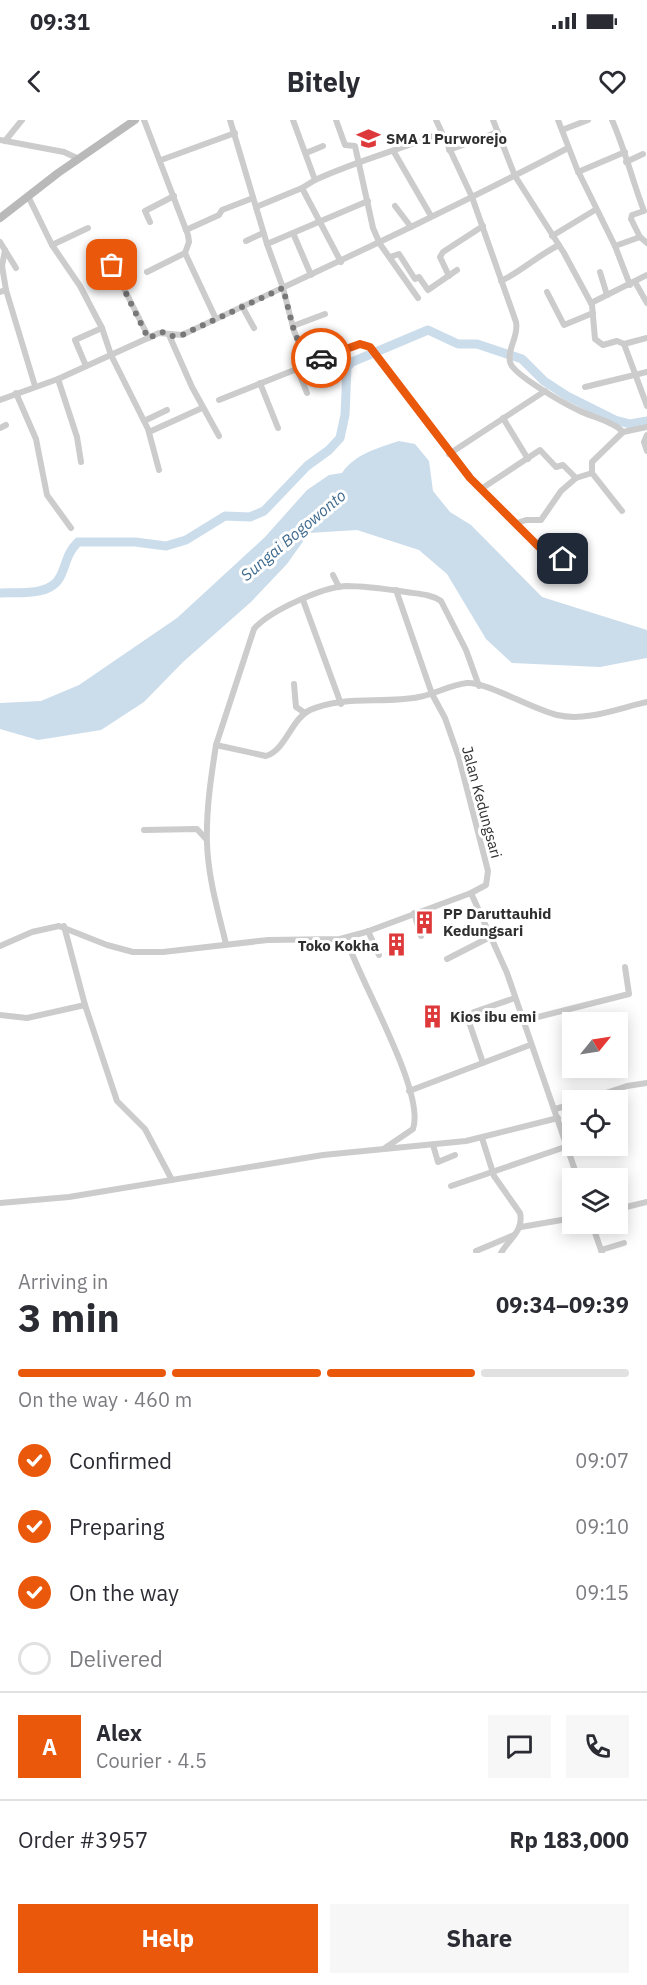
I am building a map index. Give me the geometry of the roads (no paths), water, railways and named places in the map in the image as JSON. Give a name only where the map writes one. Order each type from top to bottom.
[{"type":"main road","points":[[0,218],[135,120]]},
{"type":"street","points":[[3,140],[22,120]]},
{"type":"street","points":[[144,120],[161,160],[189,242],[185,253],[147,272]]},
{"type":"street","points":[[231,120],[263,234],[283,288],[293,326],[308,363]]},
{"type":"street","points":[[293,120],[315,180]]},
{"type":"street","points":[[336,120],[345,145],[355,146],[373,228],[380,244],[418,298]]},
{"type":"street","points":[[436,120],[472,197],[517,329],[509,360],[512,367],[544,391],[623,432]]},
{"type":"street","points":[[493,120],[515,176],[559,245],[591,303],[594,313],[595,339],[598,343],[617,341],[624,344],[647,338]]},
{"type":"street","points":[[558,120],[595,210],[632,284],[647,303]]},
{"type":"street","points":[[562,130],[588,120]]},
{"type":"street","points":[[612,120],[645,210],[631,218],[640,237],[647,243]]},
{"type":"street","points":[[449,150],[498,132]]},
{"type":"street","points":[[161,160],[235,133]]},
{"type":"street","points":[[256,207],[360,162],[394,152],[441,133]]},
{"type":"street","points":[[3,140],[64,152],[79,159]]},
{"type":"street","points":[[306,153],[323,146]]},
{"type":"street","points":[[0,400],[58,379],[159,333],[182,335],[380,244],[430,216],[568,148]]},
{"type":"street","points":[[394,152],[430,216]]},
{"type":"street","points":[[578,171],[625,152]]},
{"type":"street","points":[[626,162],[643,154]]},
{"type":"street","points":[[302,188],[341,262]]},
{"type":"street","points":[[28,196],[52,245],[80,286],[102,328],[111,355],[149,432],[159,470]]},
{"type":"street","points":[[150,222],[145,211],[174,196]]},
{"type":"street","points":[[186,230],[219,215],[222,210],[253,198]]},
{"type":"street","points":[[267,244],[368,201]]},
{"type":"street","points":[[395,206],[411,227]]},
{"type":"street","points":[[552,236],[595,210]]},
{"type":"street","points":[[449,276],[440,257],[443,252],[483,226]]},
{"type":"street","points":[[52,245],[88,228]]},
{"type":"street","points":[[293,233],[311,275]]},
{"type":"street","points":[[246,241],[263,234]]},
{"type":"street","points":[[615,246],[640,237]]},
{"type":"street","points":[[0,242],[16,268]]},
{"type":"street","points":[[501,281],[524,268],[534,257],[559,245]]},
{"type":"street","points":[[5,250],[2,266],[3,291],[35,386]]},
{"type":"street","points":[[185,253],[216,319]]},
{"type":"street","points":[[390,257],[399,254],[416,279],[419,277],[428,290],[457,270]]},
{"type":"street","points":[[112,265],[148,338]]},
{"type":"street","points":[[600,272],[607,295]]},
{"type":"street","points":[[591,303],[647,276]]},
{"type":"street","points":[[547,292],[564,326],[594,313]]},
{"type":"street","points":[[242,306],[254,328]]},
{"type":"street","points":[[293,326],[325,314]]},
{"type":"street","points":[[86,366],[75,340],[102,328]]},
{"type":"street","points":[[169,333],[202,408],[219,436]]},
{"type":"street","points":[[219,400],[360,344],[372,350],[449,454],[481,489],[554,562],[563,559],[565,553]]},
{"type":"street","points":[[624,344],[647,406]]},
{"type":"street","points":[[297,368],[307,393]]},
{"type":"street","points":[[585,387],[647,372]]},
{"type":"street","points":[[58,379],[77,437],[81,462]]},
{"type":"street","points":[[260,383],[278,429]]},
{"type":"street","points":[[449,454],[544,391]]},
{"type":"street","points":[[16,393],[36,439],[47,495],[71,528]]},
{"type":"street","points":[[149,432],[202,408]]},
{"type":"street","points":[[144,421],[167,410]]},
{"type":"street","points":[[503,418],[528,459]]},
{"type":"street","points":[[622,511],[592,473],[592,462],[623,432],[647,427]]},
{"type":"street","points":[[647,435],[644,442],[647,451]]},
{"type":"street","points":[[481,489],[540,450],[556,468],[563,465],[576,478]]},
{"type":"street","points":[[517,523],[526,520],[541,520],[561,491],[576,478],[592,473]]},
{"type":"street","points":[[333,575],[339,587]]},
{"type":"street","points":[[226,944],[216,904],[207,843],[207,807],[216,745],[254,629],[265,618],[303,600],[339,587],[396,590],[434,596],[441,602],[466,650],[479,686]]},
{"type":"street","points":[[396,590],[432,694]]},
{"type":"street","points":[[303,600],[341,704]]},
{"type":"street","points":[[216,745],[266,756],[271,755],[305,713],[341,704],[400,700],[432,694],[467,683],[556,715],[572,718],[647,702]]},
{"type":"street","points":[[294,684],[296,707],[305,713]]},
{"type":"street","name":"Jalan Kedungsari","points":[[432,694],[445,718],[459,758],[488,871],[489,879],[486,885],[471,892]]},
{"type":"street","points":[[144,830],[197,829],[204,834],[207,843]]},
{"type":"street","points":[[0,946],[45,928],[64,926],[107,945],[133,952],[163,952],[226,944],[346,938],[368,932],[471,892],[515,998],[562,1129]]},
{"type":"street","points":[[414,913],[421,936]]},
{"type":"street","points":[[64,926],[85,1005],[117,1101],[145,1129],[172,1179]]},
{"type":"street","points":[[368,932],[379,955]]},
{"type":"street","points":[[447,959],[490,937]]},
{"type":"street","points":[[346,938],[357,970],[392,1042],[410,1091],[416,1118],[413,1129],[382,1149]]},
{"type":"street","points":[[522,1021],[629,994],[625,967]]},
{"type":"street","points":[[483,1063],[468,1019],[474,1012],[515,998]]},
{"type":"street","points":[[0,1015],[27,1018],[85,1005]]},
{"type":"street","points":[[410,1091],[530,1045]]},
{"type":"street","points":[[615,1090],[647,1083]]},
{"type":"street","points":[[555,1110],[562,1108]]},
{"type":"street","points":[[0,1203],[69,1197],[323,1155],[434,1145],[482,1138],[558,1118]]},
{"type":"street","points":[[482,1138],[493,1173],[520,1213],[521,1227],[501,1253]]},
{"type":"street","points":[[434,1145],[438,1162],[456,1155]]},
{"type":"street","points":[[451,1186],[562,1148]]},
{"type":"street","points":[[628,1207],[647,1202]]},
{"type":"street","points":[[521,1227],[562,1220]]},
{"type":"street","points":[[596,1234],[602,1251],[624,1243]]},
{"type":"street","points":[[476,1251],[515,1235]]},
{"type":"water","name":"Sungai Bogowonto","points":[[399,441],[415,444],[429,461],[433,491],[450,512],[471,525],[542,597],[647,630],[647,658],[600,667],[512,663],[486,639],[447,574],[419,550],[357,530],[309,533],[287,564],[251,602],[183,662],[144,702],[101,730],[38,740],[0,729],[0,703],[41,701],[79,685],[177,618],[265,537],[307,490],[329,475],[342,473],[360,456]]},
{"type":"waterway","points":[[0,593],[34,592],[50,587],[57,582],[69,554],[78,542],[135,542],[166,546],[186,540],[225,516],[250,517],[264,511],[307,466],[329,450],[340,438],[345,415],[347,367],[352,362],[428,330],[458,344],[477,344],[522,359],[544,381],[567,396],[615,420],[630,424],[647,421]]},
{"type":"place","name":"SMA 1 Purworejo","points":[[368,138]]},
{"type":"place","name":"PP Daruttauhid Kedungsari","points":[[425,922]]},
{"type":"place","name":"Toko Kokha","points":[[397,945]]},
{"type":"place","name":"Kios ibu emi","points":[[432,1016]]}]
